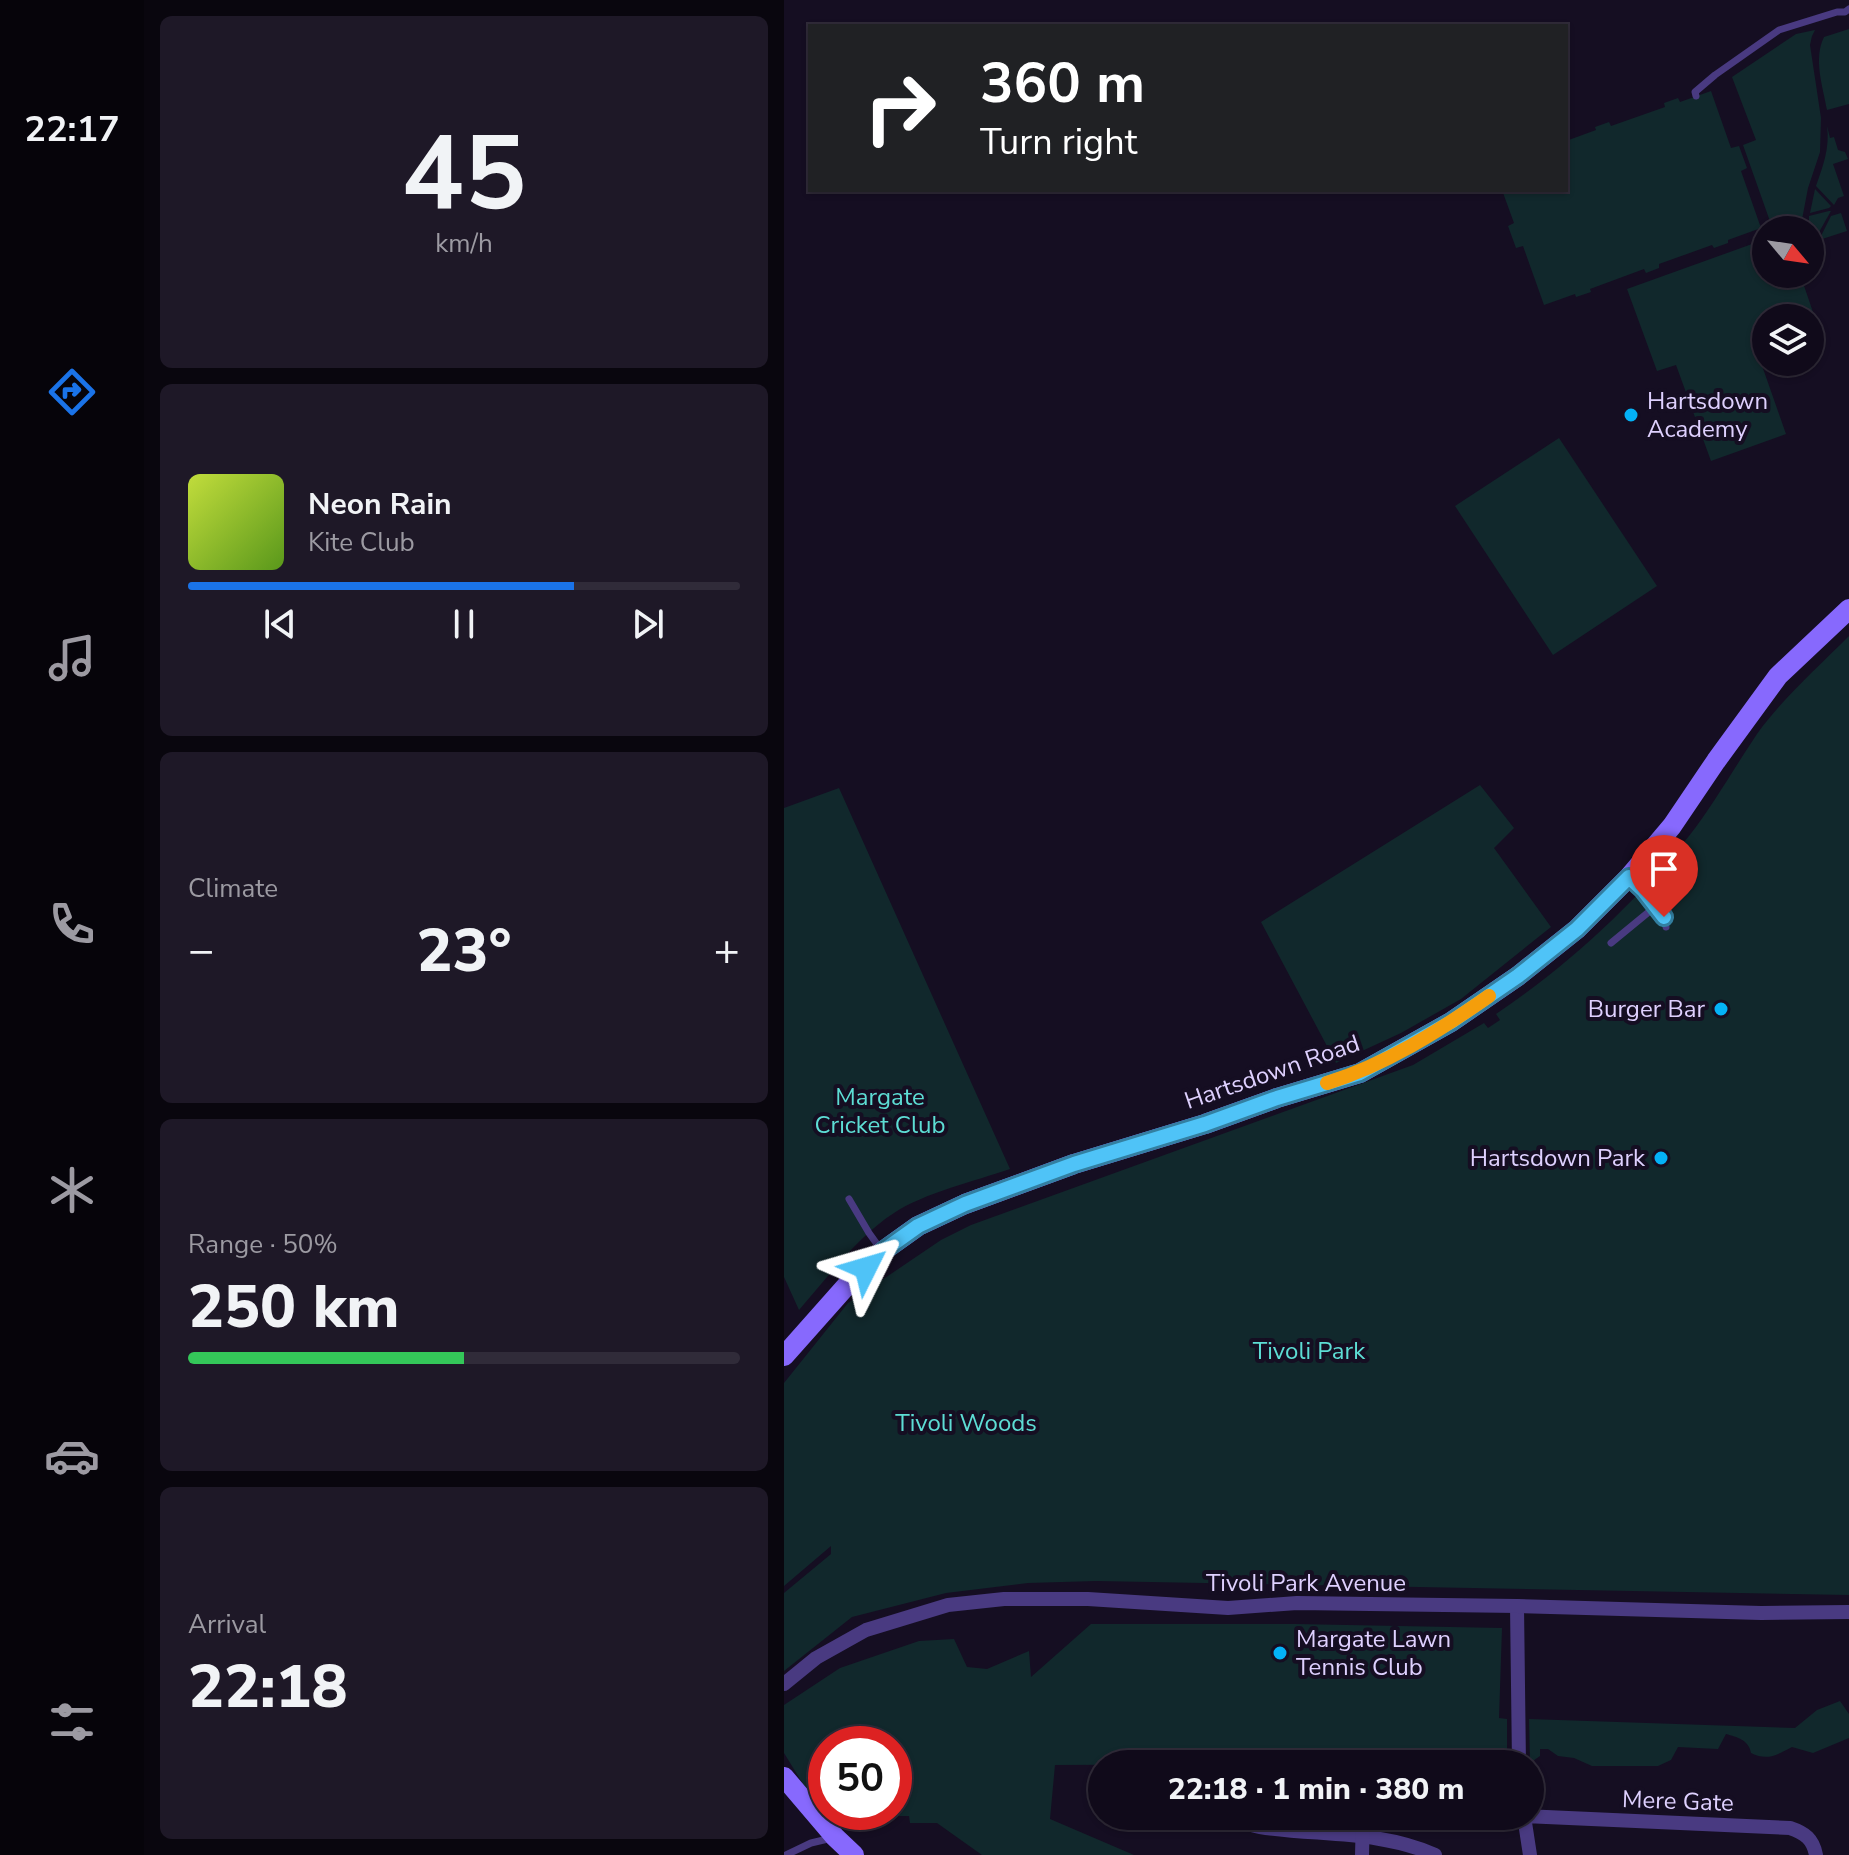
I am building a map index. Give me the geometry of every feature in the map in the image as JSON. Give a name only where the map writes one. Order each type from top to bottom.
[{"type":"main road","name":"Hartsdown Road","points":[[784,1356],[848,1284],[883,1251],[918,1226],[965,1204],[1074,1164],[1360,1073],[1451,1022],[1518,976],[1577,929],[1629,877],[1672,826],[1778,676],[1849,609]]},
{"type":"main road","points":[[784,1777],[854,1855]]},
{"type":"street","name":"Tivoli Park Avenue","points":[[784,1684],[816,1658],[866,1630],[948,1605],[1004,1599],[1088,1599],[1228,1608],[1297,1603],[1761,1613],[1849,1612]]},
{"type":"street","points":[[1517,1606],[1519,1750]]},
{"type":"street","name":"Mere Gate","points":[[1530,1855],[1524,1816],[1790,1828],[1803,1832],[1811,1840],[1816,1855]]},
{"type":"street","points":[[1292,1830],[1362,1836],[1435,1855]]},
{"type":"street","points":[[1362,1830],[1362,1855]]},
{"type":"lane","points":[[1696,96],[1695,92],[1702,86],[1779,30],[1849,9]]},
{"type":"lane","points":[[1629,877],[1656,906],[1664,917],[1666,927]]},
{"type":"lane","points":[[1611,943],[1656,906]]},
{"type":"lane","points":[[849,1199],[883,1251]]},
{"type":"lane","points":[[786,1855],[811,1843],[835,1837]]},
{"type":"green space","points":[[1849,29],[1849,104],[1827,110],[1820,73],[1821,46],[1824,37]]},
{"type":"green space","points":[[1815,30],[1810,45],[1821,118],[1820,152],[1803,216],[1768,216],[1743,145],[1756,140],[1732,77],[1796,34]]},
{"type":"green space","points":[[1711,91],[1731,148],[1739,146],[1747,168],[1741,171],[1757,216],[1752,216],[1752,231],[1714,248],[1712,245],[1659,264],[1659,268],[1646,273],[1644,269],[1590,289],[1591,292],[1544,305],[1523,246],[1516,248],[1508,226],[1514,223],[1503,192],[1568,192],[1568,140],[1609,122],[1611,126],[1665,107],[1664,103],[1678,98],[1680,102]]},
{"type":"green space","points":[[1827,126],[1830,138],[1834,137],[1838,150],[1845,152],[1848,159],[1833,164],[1844,196],[1838,198],[1834,205],[1816,186],[1827,149]]},
{"type":"green space","points":[[1815,189],[1831,206],[1810,213]]},
{"type":"green space","points":[[1831,211],[1824,223],[1824,216],[1809,216]]},
{"type":"green space","points":[[1841,213],[1847,231],[1824,238],[1824,230],[1831,216]]},
{"type":"green space","points":[[1752,244],[1752,288],[1805,288],[1810,304],[1752,304],[1752,376],[1766,376],[1786,434],[1711,461],[1676,365],[1657,371],[1627,289]]},
{"type":"green space","points":[[1559,438],[1657,586],[1553,655],[1455,506]]},
{"type":"green space","points":[[1849,636],[1849,1595],[1096,1581],[1028,1583],[946,1593],[852,1617],[784,1671],[784,1593],[831,1554],[831,1546],[784,1586],[784,1383],[848,1303],[941,1240],[971,1225],[1413,1065],[1484,1023],[1488,1028],[1500,1020],[1496,1014],[1575,954],[1646,886],[1698,824],[1767,721]]},
{"type":"green space","points":[[1480,785],[1514,828],[1494,848],[1551,927],[1461,999],[1401,1033],[1336,1063],[1261,922]]},
{"type":"green space","name":"Margate Cricket Club","points":[[839,788],[1010,1169],[935,1193],[894,1213],[856,1245],[799,1310],[784,1277],[784,808]]},
{"type":"green space","points":[[1091,1624],[1502,1628],[1499,1718],[1507,1719],[1507,1750],[1088,1750],[1088,1765],[1055,1765],[1050,1819],[1134,1855],[982,1855],[937,1823],[912,1823],[912,1726],[808,1726],[808,1790],[784,1753],[784,1705],[840,1668],[919,1641],[954,1639],[967,1667],[987,1669],[1029,1651],[1031,1677]]},
{"type":"green space","points":[[1840,1701],[1849,1714],[1849,1738],[1813,1753],[1792,1747],[1777,1755],[1762,1757],[1751,1753],[1742,1740],[1726,1734],[1718,1749],[1678,1747],[1671,1760],[1658,1766],[1592,1766],[1574,1758],[1558,1756],[1548,1749],[1530,1750],[1529,1719],[1795,1728],[1817,1710]]},
{"type":"slow traffic","points":[[1327,1083],[1360,1073],[1451,1022],[1489,996]]},
{"type":"place","name":"Hartsdown Academy","points":[[1631,415]]},
{"type":"place","name":"Burger Bar","points":[[1721,1009]]},
{"type":"place","name":"Hartsdown Park","points":[[1661,1158]]},
{"type":"place","name":"Margate Lawn Tennis Club","points":[[1280,1653]]},
{"type":"route","points":[[866,1268],[883,1251],[918,1226],[965,1204],[1074,1164],[1360,1073],[1451,1022],[1518,976],[1577,929],[1629,877],[1664,917]]},
{"type":"park label","name":"Tivoli Park","points":[[1309,1351]]},
{"type":"park label","name":"Tivoli Woods","points":[[966,1423]]}]
